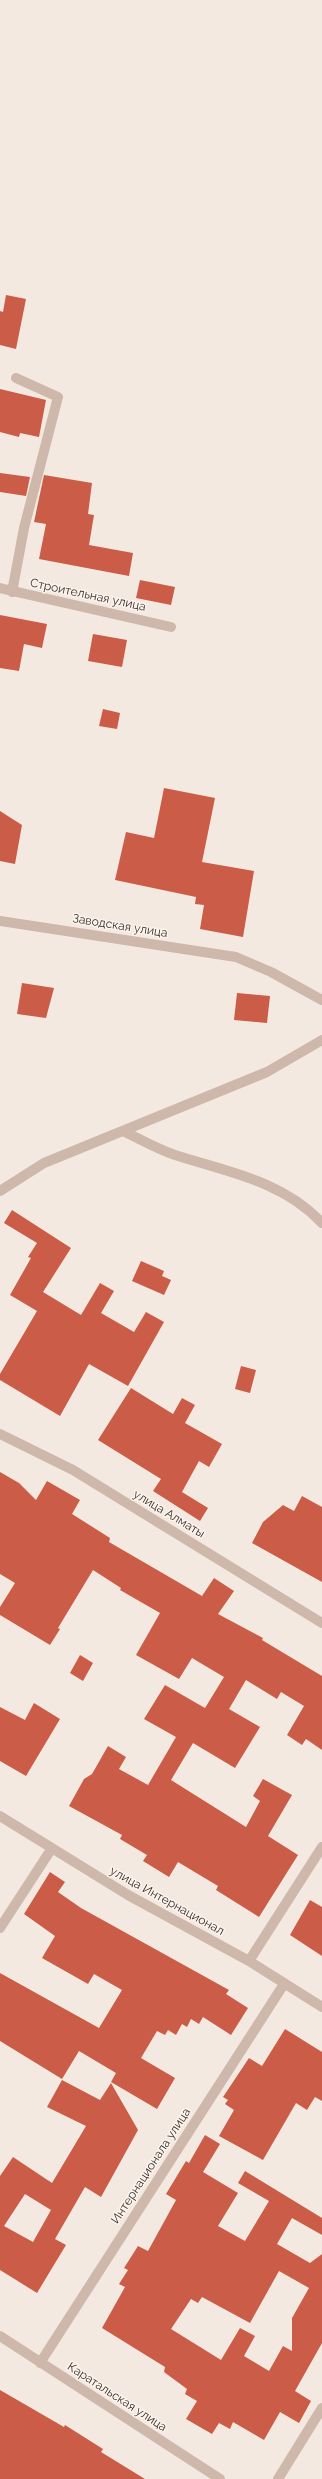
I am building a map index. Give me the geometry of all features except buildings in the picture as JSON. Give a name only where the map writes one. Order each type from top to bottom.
[{"type":"street","points":[[12,592],[24,528],[58,397],[16,378]]},
{"type":"street","name":"Строительная улица","points":[[0,588],[12,592],[171,627]]},
{"type":"street","name":"Заводская улица","points":[[0,922],[236,957],[271,972],[322,1000]]},
{"type":"street","points":[[0,1191],[44,1163],[267,1072],[322,1040]]},
{"type":"street","points":[[123,1131],[173,1154],[274,1186],[314,1214],[322,1223]]},
{"type":"street","name":"улица Алматы","points":[[0,1434],[73,1470],[322,1623]]},
{"type":"street","name":"улица Интернационал","points":[[0,1816],[128,1895],[248,1960],[284,1984],[322,2006]]},
{"type":"street","points":[[248,1960],[322,1847]]},
{"type":"street","points":[[0,1928],[52,1848]]},
{"type":"street","name":"Интернационала улица","points":[[40,2363],[284,1984]]},
{"type":"street","name":"Каратальская улица","points":[[0,2336],[220,2479]]},
{"type":"street","points":[[278,2479],[322,2408]]}]
